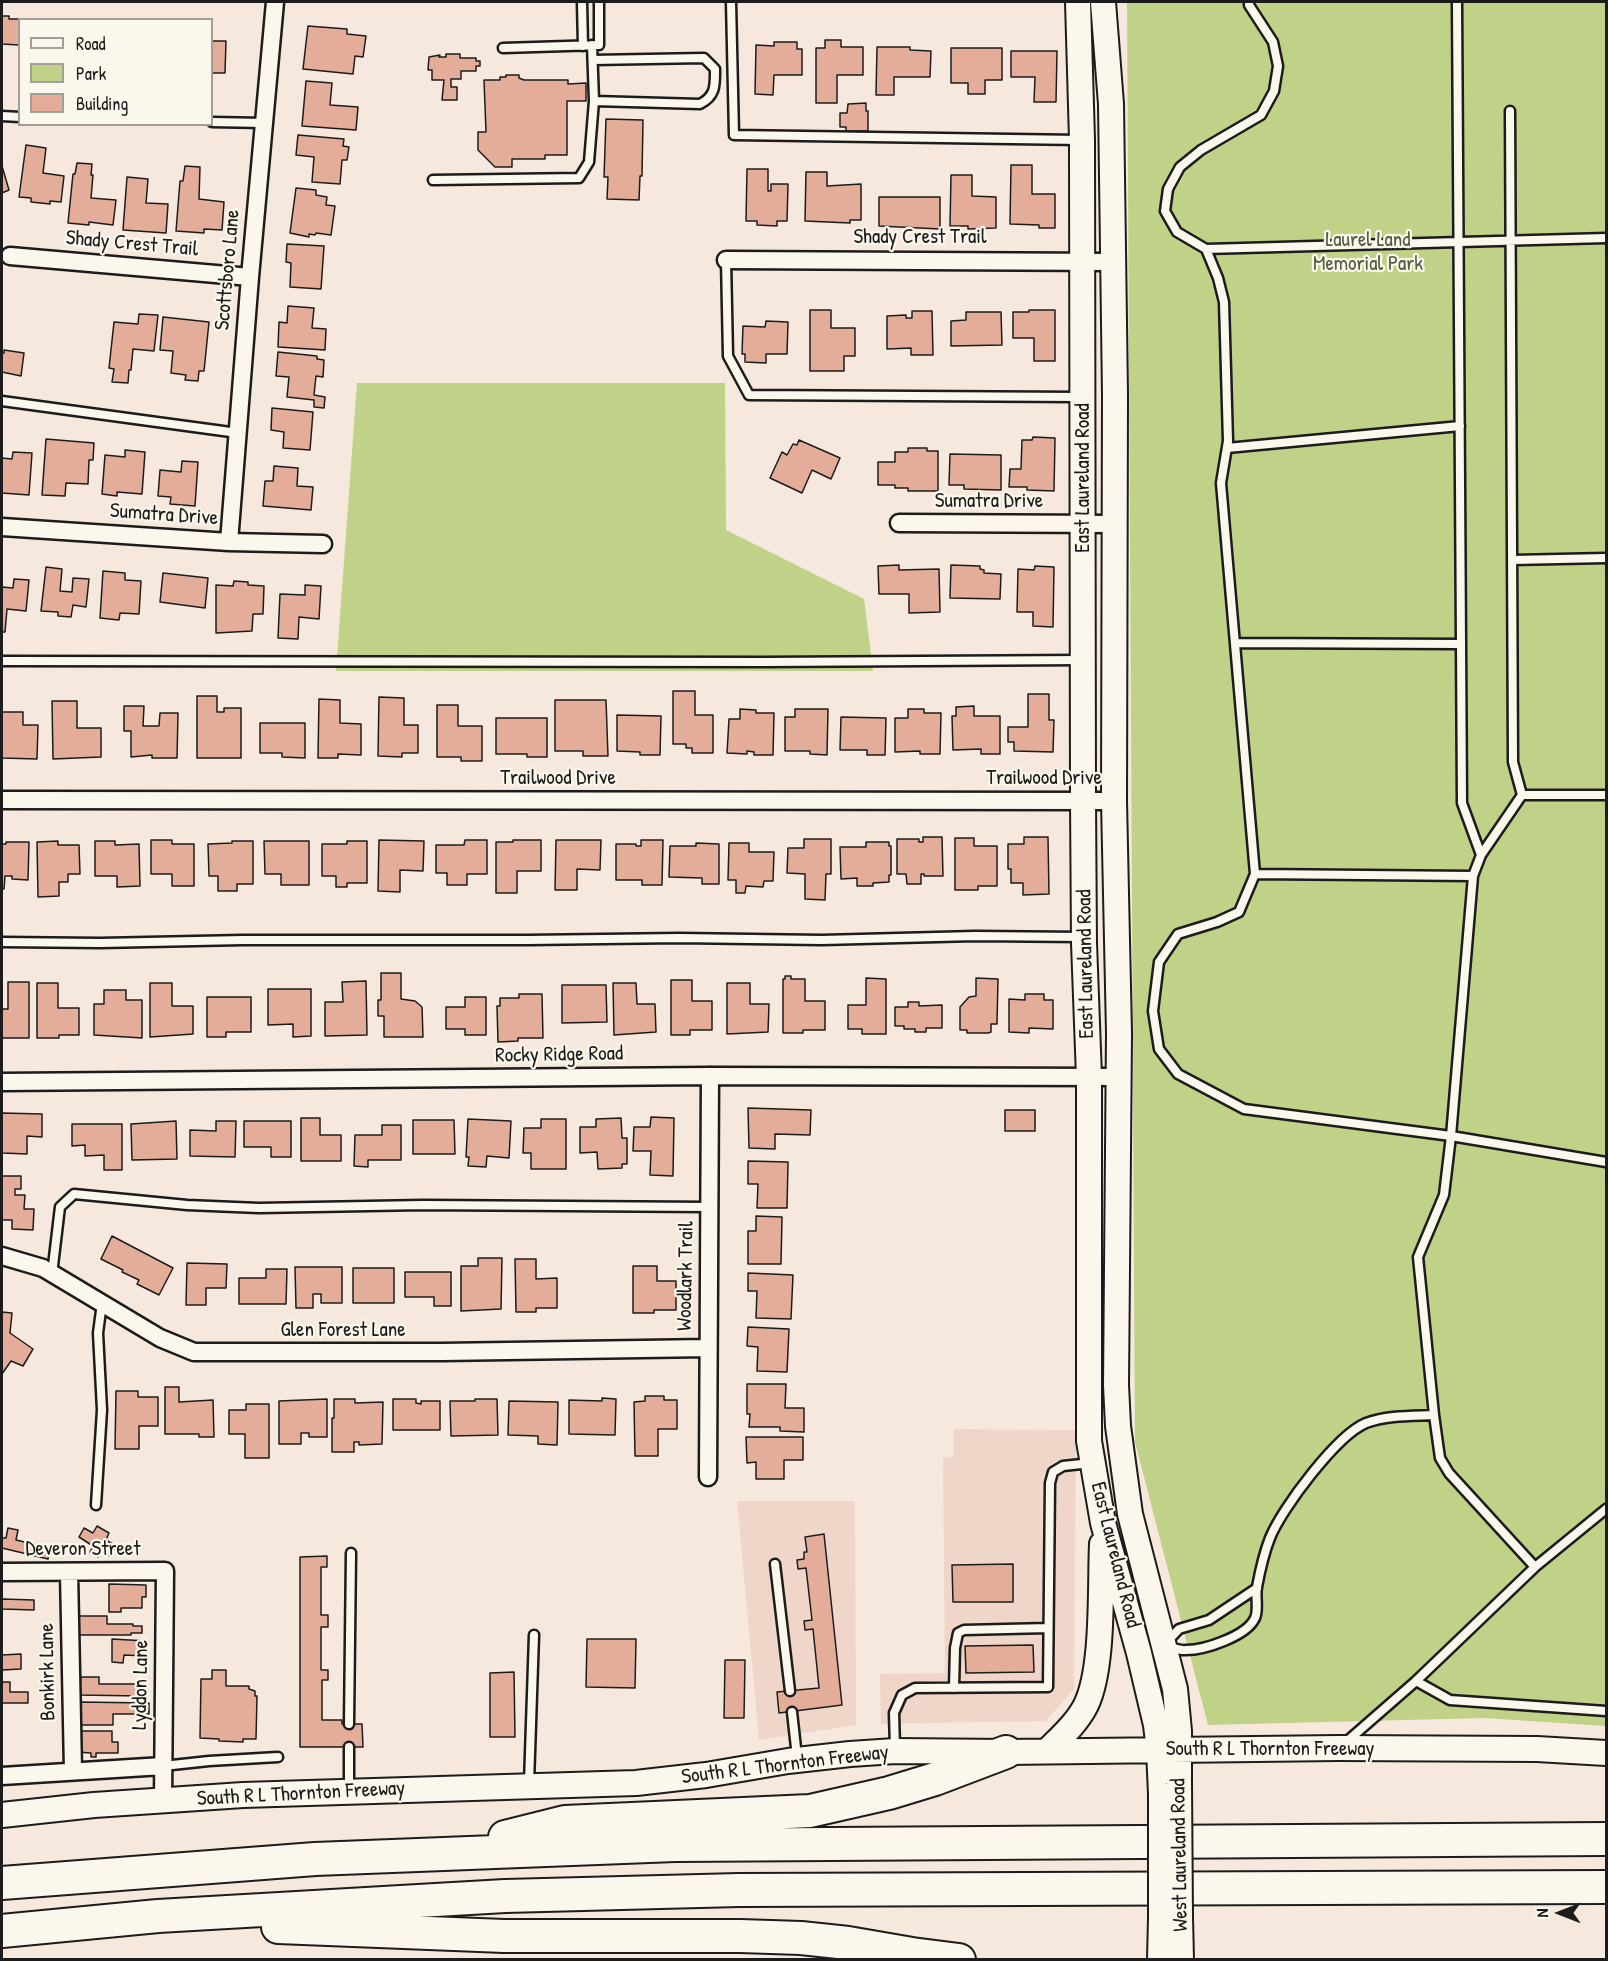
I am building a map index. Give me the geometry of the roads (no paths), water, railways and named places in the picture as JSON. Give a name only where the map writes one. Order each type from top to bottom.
[{"type":"highway","points":[[442,1853],[565,1822],[810,1811],[890,1793],[1006,1752]]},
{"type":"highway","points":[[2,1883],[190,1867],[442,1853],[675,1845],[1606,1839]]},
{"type":"highway","points":[[2,1931],[158,1917],[505,1896],[740,1890],[1606,1887]]},
{"type":"highway","points":[[158,1917],[299,1928],[504,1936],[801,1938],[959,1959]]},
{"type":"main road","name":"East Laureland Road","points":[[1078,2],[1083,260],[1083,800],[1084,937],[1089,1077],[1089,1441],[1103,1523],[1139,1653],[1156,1725],[1169,1750]]},
{"type":"main road","name":"East Laureland Road","points":[[1103,2],[1111,104],[1114,262],[1114,801],[1118,991],[1118,1426],[1130,1514],[1175,1689],[1169,1750],[1171,1918]]},
{"type":"main road","points":[[1047,1751],[1086,1706],[1094,1683],[1098,1653],[1103,1523]]},
{"type":"main road","points":[[1139,1653],[1164,1645]]},
{"type":"main road","name":"South R L Thornton Freeway","points":[[2,1815],[163,1801],[349,1790],[636,1783],[706,1775],[798,1760],[896,1751],[1338,1748],[1537,1749],[1606,1753]]},
{"type":"main road","name":"West Laureland Road","points":[[1160,1959],[1171,1918]]},
{"type":"main road","name":"West Laureland Road","points":[[1171,1918],[1181,1959]]},
{"type":"street","name":"Scottsboro Lane","points":[[229,542],[275,2]]},
{"type":"street","name":"Shady Crest Trail","points":[[10,256],[250,277]]},
{"type":"street","name":"Shady Crest Trail","points":[[726,260],[1083,260],[1114,262]]},
{"type":"street","name":"Sumatra Drive","points":[[899,523],[1115,524]]},
{"type":"street","name":"Sumatra Drive","points":[[2,526],[229,542],[323,544]]},
{"type":"street","name":"Trailwood Drive","points":[[2,800],[1114,801]]},
{"type":"street","name":"Rocky Ridge Road","points":[[2,1082],[711,1076],[1118,1077]]},
{"type":"street","name":"Woodlark Trail","points":[[708,1477],[711,1076]]},
{"type":"street","name":"Glen Forest Lane","points":[[2,1256],[44,1268],[160,1338],[194,1352],[442,1352],[708,1347]]},
{"type":"street","name":"Deveron Street","points":[[2,1572],[165,1571]]},
{"type":"street","name":"Lyddon Lane","points":[[163,1801],[165,1571]]},
{"type":"street","name":"Bonkirk Lane","points":[[69,1572],[72,1771]]},
{"type":"street","points":[[2,1776],[163,1766]]},
{"type":"lane","points":[[433,180],[579,178],[589,162],[594,101],[593,60],[582,2]]},
{"type":"lane","points":[[591,45],[599,2]]},
{"type":"lane","points":[[731,2],[734,135],[1082,140]]},
{"type":"lane","points":[[1249,2],[1249,6],[1273,42],[1278,66],[1274,91],[1262,115],[1201,150],[1180,167],[1168,189],[1165,211],[1177,232],[1206,249],[1606,238]]},
{"type":"lane","points":[[1457,2],[1462,803],[1481,855]]},
{"type":"lane","points":[[503,48],[591,45]]},
{"type":"lane","points":[[593,60],[704,58],[715,69],[714,91],[708,100],[700,104],[594,101]]},
{"type":"lane","points":[[1510,111],[1513,762],[1522,795],[1481,855],[1473,876],[1444,1195],[1418,1257],[1440,1458],[1449,1473],[1535,1567]]},
{"type":"lane","points":[[2,116],[18,117]]},
{"type":"lane","points":[[213,122],[264,123]]},
{"type":"lane","points":[[1206,249],[1218,278],[1224,302],[1227,448],[1221,483],[1255,874],[1239,912],[1217,922],[1178,934],[1159,962],[1154,1011],[1159,1049],[1178,1074],[1244,1109],[1451,1136],[1606,1162]]},
{"type":"lane","points":[[726,260],[728,356],[749,395],[1084,397]]},
{"type":"lane","points":[[2,401],[238,433]]},
{"type":"lane","points":[[1227,448],[1460,426]]},
{"type":"lane","points":[[1512,560],[1606,558]]},
{"type":"lane","points":[[1235,643],[1461,644]]},
{"type":"lane","points":[[2,661],[1083,660]]},
{"type":"lane","points":[[1522,795],[1606,795]]},
{"type":"lane","points":[[1255,874],[1473,876]]},
{"type":"lane","points":[[2,942],[1084,937]]},
{"type":"lane","points":[[52,1274],[60,1207],[74,1194],[187,1205],[259,1208],[412,1205],[709,1207]]},
{"type":"lane","points":[[96,1505],[102,1410],[98,1333],[102,1303]]},
{"type":"lane","points":[[1257,1588],[1209,1620],[1179,1629],[1164,1645],[1185,1651],[1228,1639],[1246,1629],[1256,1617],[1257,1588],[1270,1537],[1298,1489],[1340,1443],[1365,1424],[1392,1418],[1434,1415]]},
{"type":"lane","points":[[896,1751],[894,1713],[902,1695],[915,1688],[1048,1687],[1050,1483],[1053,1472],[1063,1466],[1093,1463]]},
{"type":"lane","points":[[1338,1748],[1416,1681],[1535,1567],[1606,1509]]},
{"type":"lane","points":[[349,1724],[351,1553]]},
{"type":"lane","points":[[775,1564],[790,1691]]},
{"type":"lane","points":[[954,1688],[955,1648],[958,1633],[964,1630],[1048,1628]]},
{"type":"lane","points":[[529,1786],[534,1635]]},
{"type":"lane","points":[[1416,1681],[1450,1700],[1606,1711]]},
{"type":"lane","points":[[792,1712],[798,1760]]},
{"type":"lane","points":[[349,1747],[349,1790]]},
{"type":"lane","points":[[163,1766],[278,1757]]},
{"type":"park label","name":"Laurel Land Memorial Park","points":[[1368,252]]}]
